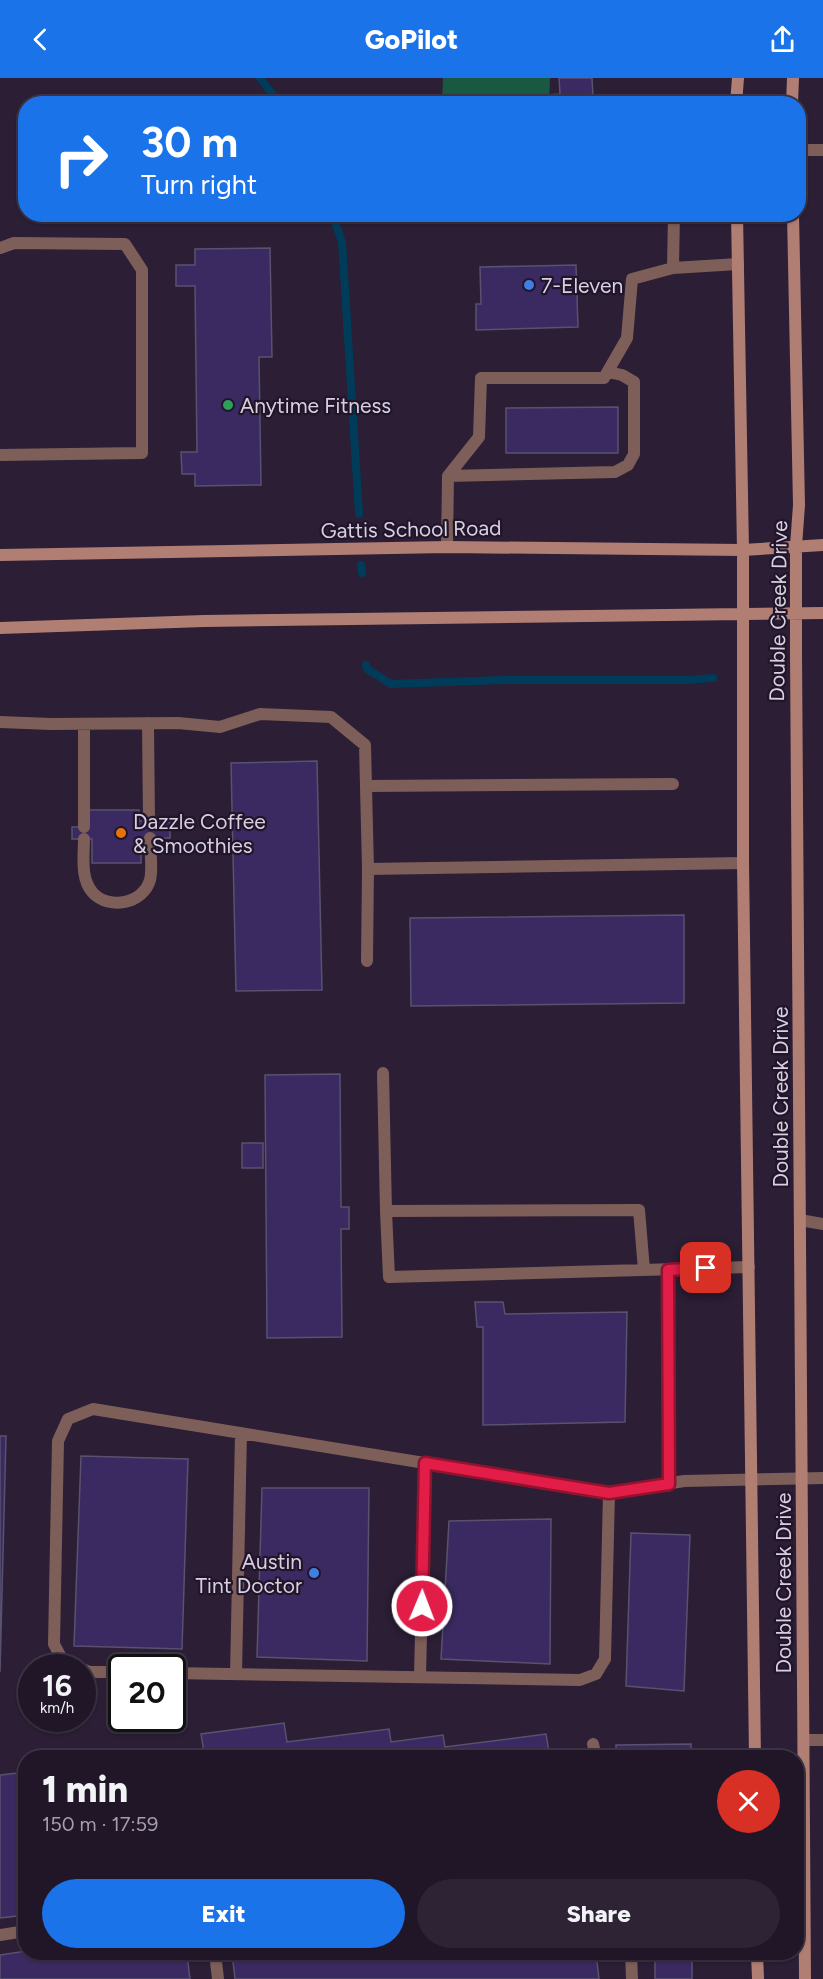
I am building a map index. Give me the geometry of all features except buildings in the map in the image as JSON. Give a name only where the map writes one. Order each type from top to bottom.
[{"type":"street","points":[[737,96],[738,78]]},
{"type":"street","points":[[792,96],[793,78]]},
{"type":"street","name":"Double Creek Drive","points":[[737,222],[743,550],[743,863],[754,1750]]},
{"type":"street","name":"Double Creek Drive","points":[[793,222],[799,505],[796,546],[796,614],[805,1979]]},
{"type":"street","name":"Gattis School Road","points":[[0,555],[447,547],[743,550],[823,545]]},
{"type":"street","points":[[0,628],[204,621],[823,613]]},
{"type":"street","points":[[757,1960],[758,1979]]},
{"type":"lane","points":[[806,150],[823,150]]},
{"type":"lane","points":[[673,268],[674,222]]},
{"type":"lane","points":[[0,248],[14,243],[125,244],[142,270],[142,453],[0,455]]},
{"type":"lane","points":[[447,547],[448,476],[479,437],[481,378],[604,378],[627,338],[632,279],[673,268],[738,264]]},
{"type":"lane","points":[[448,476],[615,472],[628,465],[634,454],[634,382],[622,375],[608,372]]},
{"type":"lane","points":[[0,722],[178,723],[220,727],[260,714],[331,717],[365,745],[368,868],[367,961]]},
{"type":"lane","points":[[148,723],[149,821]]},
{"type":"lane","points":[[84,724],[84,876],[93,893],[110,903],[132,901],[145,891],[151,878],[150,838]]},
{"type":"lane","points":[[366,786],[673,784]]},
{"type":"lane","points":[[368,868],[743,863]]},
{"type":"lane","points":[[383,1073],[389,1277],[748,1267]]},
{"type":"lane","points":[[386,1211],[639,1210],[644,1270]]},
{"type":"lane","points":[[800,1220],[823,1224]]},
{"type":"lane","points":[[668,1270],[669,1484]]},
{"type":"lane","points":[[59,1654],[54,1644],[58,1441],[68,1419],[93,1409],[609,1493],[684,1481],[823,1478]]},
{"type":"lane","points":[[236,1674],[241,1433]]},
{"type":"lane","points":[[420,1677],[425,1463]]},
{"type":"lane","points":[[186,1673],[580,1680],[596,1674],[605,1659],[609,1493]]},
{"type":"lane","points":[[804,1740],[823,1740]]},
{"type":"lane","points":[[594,1744],[595,1750]]},
{"type":"lane","points":[[0,1935],[18,1932]]},
{"type":"lane","points":[[216,1960],[219,1979]]},
{"type":"lane","points":[[631,1960],[632,1979]]},
{"type":"green space","points":[[443,78],[550,78],[549,96],[442,96]]},
{"type":"waterway","points":[[260,78],[274,96]]},
{"type":"waterway","points":[[335,222],[342,242],[359,514]]},
{"type":"waterway","points":[[361,565],[362,573]]},
{"type":"waterway","points":[[366,665],[367,669],[391,684],[503,680],[713,678]]},
{"type":"place","name":"7-Eleven","points":[[529,285]]},
{"type":"place","name":"Anytime Fitness","points":[[228,405]]},
{"type":"place","name":"Dazzle Coffee & Smoothies","points":[[121,833]]},
{"type":"place","name":"Austin Tint Doctor","points":[[314,1573]]},
{"type":"route","points":[[422,1606],[425,1463],[609,1493],[669,1484],[668,1270],[706,1268]]}]
